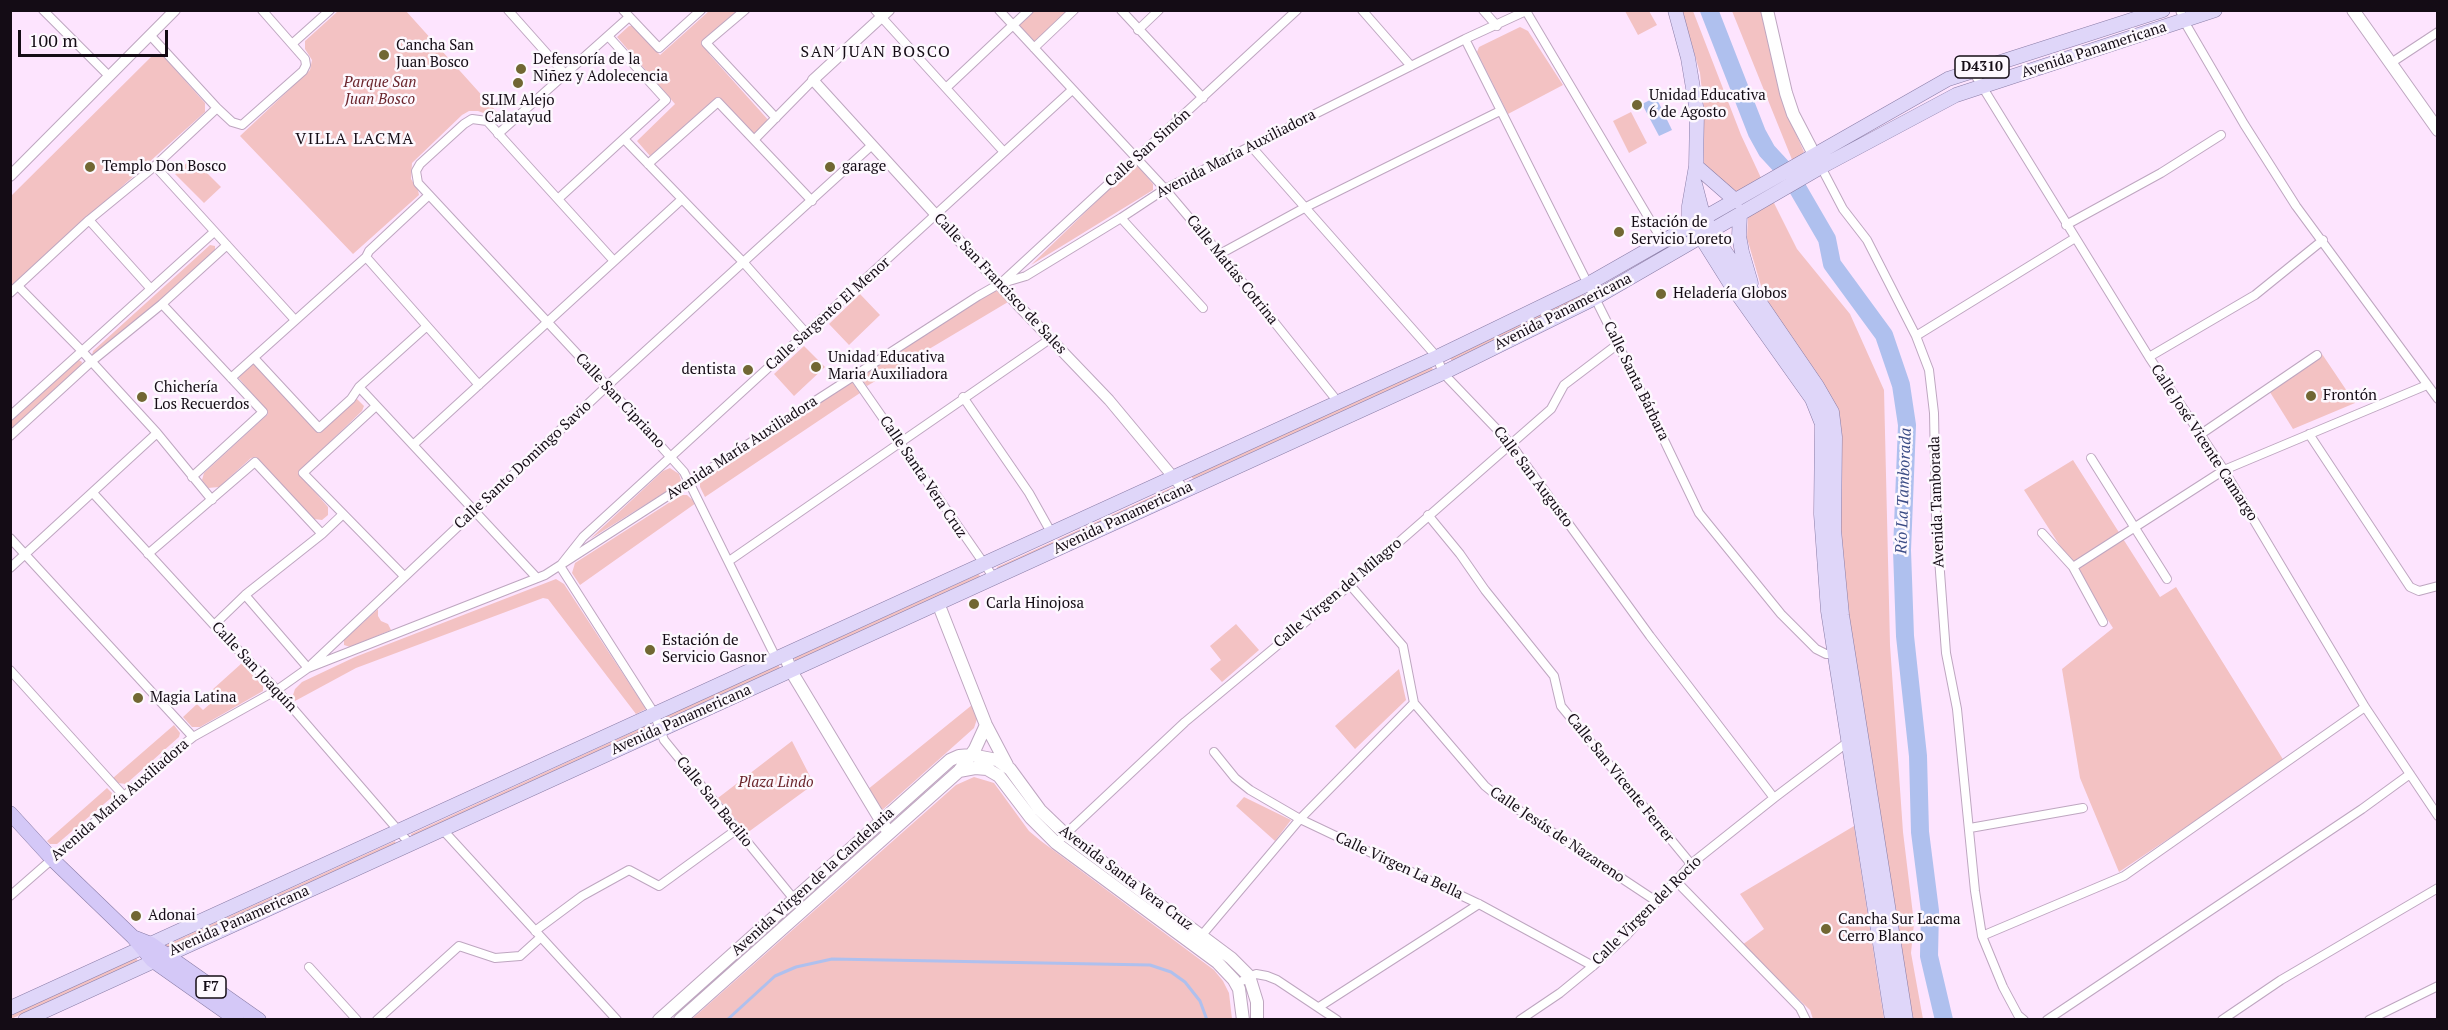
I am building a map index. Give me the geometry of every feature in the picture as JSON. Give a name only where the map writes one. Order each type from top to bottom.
[{"type":"highway","name":"F7","points":[[10,813],[52,859],[133,937],[237,1020]]},
{"type":"highway","name":"F7","points":[[158,957],[259,1020]]},
{"type":"main road","points":[[1675,10],[1688,58],[1698,112],[1695,173],[1699,222],[1819,413],[1823,437],[1821,514],[1824,560],[1835,654],[1856,743],[1905,1020]]},
{"type":"main road","name":"Avenida Tamborada","points":[[1767,10],[1793,114],[1818,160]]},
{"type":"main road","name":"Avenida Panamericana","points":[[10,1008],[1437,357],[1588,284],[1699,222],[1738,207],[1799,172],[1923,92],[1972,70],[2144,13],[2163,10]]},
{"type":"main road","name":"Avenida Panamericana","points":[[1818,160],[1982,85],[2182,16],[2215,10]]},
{"type":"main road","points":[[2353,10],[2437,129]]},
{"type":"main road","points":[[1695,173],[1738,207],[1742,252],[1757,299]]},
{"type":"main road","name":"Avenida Panamericana","points":[[25,1020],[158,957],[1443,373],[1595,298],[1706,235],[1738,207]]},
{"type":"main road","points":[[1706,235],[1757,299],[1826,400],[1833,418],[1834,530],[1838,582],[1856,743],[1892,1020]]},
{"type":"main road","points":[[938,603],[986,725],[1010,769]]},
{"type":"main road","name":"Calle San Cipriano","points":[[780,657],[791,671],[880,822],[890,833]]},
{"type":"main road","name":"Avenida Virgen de la Candelaria","points":[[680,1020],[959,771],[971,755],[986,725]]},
{"type":"main road","points":[[971,755],[997,760],[1010,769]]},
{"type":"main road","name":"Avenida Virgen de la Candelaria","points":[[659,1020],[950,760],[959,756],[971,755]]},
{"type":"main road","name":"Avenida Santa Vera Cruz","points":[[959,771],[975,768],[987,769],[999,776],[1031,818],[1202,935],[1249,976]]},
{"type":"main road","name":"Avenida Santa Vera Cruz","points":[[1010,769],[1060,838],[1217,962],[1236,984],[1242,1002],[1243,1020]]},
{"type":"main road","points":[[1249,976],[1257,1002],[1257,1020]]},
{"type":"street","points":[[43,10],[109,76]]},
{"type":"street","points":[[10,177],[175,10]]},
{"type":"street","points":[[150,35],[217,108],[237,125],[247,122],[303,71],[306,65],[305,59],[262,10]]},
{"type":"street","points":[[292,44],[330,10]]},
{"type":"street","points":[[508,10],[565,74]]},
{"type":"street","points":[[614,261],[498,134],[608,36],[626,14],[659,48],[701,10]]},
{"type":"street","points":[[744,10],[706,43],[776,118]]},
{"type":"street","name":"Calle Matías Cotrina","points":[[999,10],[1165,189],[1338,402]]},
{"type":"street","points":[[946,88],[1029,10]]},
{"type":"street","points":[[1034,48],[1074,10]]},
{"type":"street","points":[[1121,10],[1203,98]]},
{"type":"street","name":"Calle San Simón","points":[[999,284],[1297,10]]},
{"type":"street","points":[[1362,10],[1411,66]]},
{"type":"street","points":[[1483,10],[1497,26]]},
{"type":"street","points":[[1138,30],[1159,11]]},
{"type":"street","points":[[1527,11],[1663,242]]},
{"type":"street","name":"Avenida María Auxiliadora","points":[[10,896],[123,795],[193,737],[278,690],[308,668],[537,578],[560,566],[853,375],[999,284],[1026,276],[1121,219],[1165,189],[1250,145],[1527,11]]},
{"type":"street","points":[[754,140],[882,13],[1004,152]]},
{"type":"street","points":[[2182,16],[2296,206],[2438,399]]},
{"type":"street","points":[[2391,63],[2438,32]]},
{"type":"street","points":[[558,199],[666,100],[608,36]]},
{"type":"street","name":"Calle Santa Bárbara","points":[[1465,39],[1618,344],[1699,513],[1788,621],[1816,649],[1826,654],[1835,654]]},
{"type":"street","name":"Calle José Vicente Camargo","points":[[1972,70],[2149,357],[2224,470],[2366,707],[2438,816]]},
{"type":"street","name":"Calle San Francisco de Sales","points":[[813,80],[999,284],[1109,400],[1176,477],[1184,490]]},
{"type":"street","name":"Calle Sargento El Menor","points":[[560,566],[584,537],[1072,90]]},
{"type":"street","points":[[648,164],[718,102],[812,201]]},
{"type":"street","points":[[10,293],[89,220],[155,166],[217,108]]},
{"type":"street","points":[[1220,254],[1306,207],[1500,111]]},
{"type":"street","name":"Calle San Cipriano","points":[[498,134],[487,121],[479,119],[464,124],[420,164],[416,171],[418,183],[672,456],[690,482],[780,657]]},
{"type":"street","points":[[2066,225],[2161,173],[2221,135]]},
{"type":"street","points":[[624,139],[744,263],[807,333]]},
{"type":"street","name":"Calle Santo Domingo Savio","points":[[308,668],[608,386],[872,145]]},
{"type":"street","name":"Calle San Augusto","points":[[1250,145],[1437,357],[1443,373],[1510,443],[1650,636],[1774,798]]},
{"type":"street","name":"Avenida Tamborada","points":[[1818,160],[1843,209],[1867,240],[1917,336],[1929,370],[1934,413],[1936,518],[1946,653],[1957,709],[1975,891],[1982,936],[2003,987],[2018,1015],[2024,1020]]},
{"type":"street","points":[[155,166],[295,320]]},
{"type":"street","points":[[231,378],[366,257],[369,251],[429,195]]},
{"type":"street","points":[[413,445],[681,200]]},
{"type":"street","points":[[1121,219],[1203,308]]},
{"type":"street","points":[[89,220],[151,290]]},
{"type":"street","points":[[10,416],[214,232]]},
{"type":"street","points":[[1917,336],[2075,238]]},
{"type":"street","points":[[2149,357],[2255,295],[2323,240]]},
{"type":"street","points":[[10,436],[92,361],[162,304],[227,245]]},
{"type":"street","points":[[366,257],[479,385]]},
{"type":"street","points":[[18,286],[92,361],[157,433],[212,500]]},
{"type":"street","points":[[162,304],[263,412],[192,477]]},
{"type":"street","points":[[254,358],[319,428],[351,399],[359,387],[427,326]]},
{"type":"street","points":[[729,561],[1050,339]]},
{"type":"street","name":"Calle Virgen del Milagro","points":[[1060,838],[1185,722],[1350,585],[1551,409],[1564,385],[1618,344]]},
{"type":"street","points":[[2201,434],[2317,355]]},
{"type":"street","name":"Calle Santa Vera Cruz","points":[[853,375],[994,578]]},
{"type":"street","points":[[2073,567],[2224,470],[2427,385]]},
{"type":"street","points":[[359,387],[537,578]]},
{"type":"street","points":[[963,398],[1029,493],[1052,534]]},
{"type":"street","points":[[375,406],[303,473],[404,576]]},
{"type":"street","points":[[10,568],[157,433]]},
{"type":"street","points":[[2309,434],[2410,587],[2419,591],[2438,586]]},
{"type":"street","points":[[2091,458],[2167,579]]},
{"type":"street","points":[[148,554],[255,462],[322,534]]},
{"type":"street","name":"Calle San Joaquín","points":[[93,493],[214,625],[278,690],[410,844]]},
{"type":"street","points":[[214,625],[245,595],[322,534],[342,515]]},
{"type":"street","name":"Calle San Vicente Ferrer","points":[[1428,515],[1554,676],[1561,706],[1691,864]]},
{"type":"street","points":[[2042,533],[2073,567],[2103,622]]},
{"type":"street","points":[[10,538],[193,737]]},
{"type":"street","name":"Calle San Bacilio","points":[[560,566],[654,713],[664,740],[802,909]]},
{"type":"street","name":"Calle Jesús de Nazareno","points":[[1350,585],[1403,646],[1414,703],[1485,786],[1656,901]]},
{"type":"street","points":[[245,595],[308,668]]},
{"type":"street","points":[[10,670],[123,795]]},
{"type":"street","points":[[1202,935],[1300,819],[1414,703]]},
{"type":"street","points":[[1982,936],[2124,876],[2366,707]]},
{"type":"street","name":"Calle Virgen del Rocío","points":[[1520,1020],[1560,993],[1626,936],[1691,864],[1774,798],[1856,743]]},
{"type":"street","name":"Calle Virgen La Bella","points":[[1214,752],[1235,778],[1250,790],[1300,819],[1479,904],[1593,966]]},
{"type":"street","points":[[2047,1020],[2362,809],[2410,774]]},
{"type":"street","points":[[1970,828],[2083,808]]},
{"type":"street","points":[[442,829],[617,1020]]},
{"type":"street","points":[[377,1020],[459,946],[495,957],[520,956],[538,934],[582,896],[629,870],[659,886],[736,830]]},
{"type":"street","points":[[1675,880],[1800,1008],[1802,1018]]},
{"type":"street","points":[[2222,1020],[2281,980],[2438,888]]},
{"type":"street","points":[[1319,1007],[1479,904]]},
{"type":"street","points":[[309,967],[357,1020]]},
{"type":"street","points":[[1236,984],[1256,974],[1277,980],[1337,1020]]},
{"type":"street","points":[[2369,1020],[2438,986]]},
{"type":"green space","name":"Parque San Juan Bosco","points":[[338,11],[406,11],[505,121],[499,124],[489,115],[478,111],[469,111],[462,115],[412,163],[411,179],[419,195],[353,254],[240,136],[310,70],[312,60],[305,49],[305,41]]},
{"type":"green space","points":[[709,11],[737,11],[703,41],[710,55],[770,122],[754,135],[717,97],[650,156],[637,141],[675,104],[617,37],[629,26],[633,26],[660,55]]},
{"type":"green space","points":[[1033,11],[1067,11],[1032,44],[1017,26]]},
{"type":"green space","points":[[1625,11],[1649,11],[1657,25],[1638,35]]},
{"type":"green space","points":[[1682,11],[1693,11],[1741,135],[1762,180],[1736,194],[1704,163],[1704,109],[1700,73]]},
{"type":"green space","points":[[1732,11],[1762,11],[1786,111],[1804,152],[1793,162]]},
{"type":"green space","points":[[1520,27],[1528,31],[1563,85],[1508,114],[1477,52],[1479,47]]},
{"type":"green space","points":[[154,54],[164,57],[205,103],[205,112],[11,286],[11,196]]},
{"type":"green space","points":[[1631,112],[1647,143],[1629,153],[1613,121]]},
{"type":"green space","points":[[192,158],[221,187],[204,203],[175,174]]},
{"type":"green space","points":[[1138,166],[1153,184],[1153,190],[1031,265],[1132,167]]},
{"type":"green space","points":[[1773,201],[1797,249],[1850,314],[1884,390],[1890,645],[1903,832],[1914,923],[1911,953],[1923,1019],[1911,1019],[1844,590],[1840,428],[1775,317],[1761,286],[1747,238],[1748,215]]},
{"type":"green space","points":[[210,245],[215,246],[215,251],[98,357],[92,355],[93,351]]},
{"type":"green space","points":[[997,289],[1008,302],[867,386],[861,379],[863,375]]},
{"type":"green space","points":[[1583,293],[1584,297],[1452,361],[1450,358]]},
{"type":"green space","points":[[860,294],[880,315],[849,345],[829,324]]},
{"type":"green space","points":[[804,346],[825,367],[794,396],[774,374]]},
{"type":"green space","name":"Frontón","points":[[2322,354],[2355,403],[2293,429],[2268,389]]},
{"type":"green space","points":[[79,360],[82,362],[81,366],[11,430],[11,421]]},
{"type":"green space","points":[[254,363],[315,427],[356,398],[364,406],[362,411],[300,471],[301,476],[328,507],[328,515],[322,520],[314,519],[256,457],[251,458],[219,487],[208,488],[202,480],[204,473],[268,414],[238,377]]},
{"type":"green space","points":[[1432,367],[1433,371],[1193,479],[1191,476]]},
{"type":"green space","points":[[852,382],[860,393],[705,497],[700,481]]},
{"type":"green space","points":[[2073,460],[2160,597],[2176,587],[2284,761],[2119,872],[2080,778],[2062,669],[2113,628],[2024,490]]},
{"type":"green space","points":[[670,468],[679,474],[680,483],[590,539],[663,471]]},
{"type":"green space","points":[[1173,487],[1174,490],[998,570],[997,567]]},
{"type":"green space","points":[[681,495],[687,495],[696,503],[580,585],[572,573],[575,563]]},
{"type":"green space","points":[[979,574],[980,577],[796,662],[794,658]]},
{"type":"green space","points":[[556,579],[564,584],[646,709],[636,714],[548,599],[543,598],[356,668],[295,701],[293,695],[295,689],[302,682],[355,657]]},
{"type":"green space","points":[[378,609],[381,621],[388,624],[391,630],[350,647],[344,645],[344,640]]},
{"type":"green space","points":[[1236,624],[1259,650],[1222,682],[1210,669],[1221,660],[1210,646]]},
{"type":"green space","points":[[242,663],[263,686],[263,691],[200,727],[192,727],[183,717],[197,704],[203,710],[218,697],[212,690]]},
{"type":"green space","points":[[778,664],[780,668],[668,719],[666,716]]},
{"type":"green space","points":[[1399,669],[1406,700],[1355,749],[1335,726]]},
{"type":"green space","points":[[972,705],[977,719],[974,728],[880,812],[867,790]]},
{"type":"green space","points":[[174,725],[180,733],[179,737],[126,784],[118,783],[113,778]]},
{"type":"green space","points":[[646,726],[647,729],[412,837],[411,834]]},
{"type":"green space","name":"Plaza Lindo","points":[[792,741],[814,784],[747,833],[718,798]]},
{"type":"green space","points":[[974,777],[994,783],[1029,831],[1041,841],[1214,970],[1229,993],[1232,1019],[692,1019],[956,785]]},
{"type":"green space","points":[[107,788],[112,793],[111,798],[57,844],[50,844],[47,841]]},
{"type":"green space","points":[[1244,797],[1291,820],[1275,841],[1236,806]]},
{"type":"green space","points":[[1854,826],[1884,1019],[1813,1019],[1810,1010],[1742,945],[1764,929],[1740,894]]},
{"type":"green space","points":[[395,841],[396,844],[164,950],[162,947]]},
{"type":"green space","points":[[136,958],[138,961],[11,1019],[10,1014]]},
{"type":"water","points":[[1656,97],[1672,130],[1659,136],[1642,104]]},
{"type":"waterway","name":"Río La Tamborada","points":[[1709,10],[1757,133],[1767,151],[1791,177],[1827,239],[1832,264],[1884,335],[1901,385],[1907,425],[1902,550],[1905,636],[1918,756],[1920,832],[1930,911],[1929,956],[1944,1020]]},
{"type":"waterway","points":[[727,1020],[775,976],[796,967],[832,959],[1150,965],[1171,972],[1185,982],[1200,1001],[1207,1020]]},
{"type":"place","name":"Cancha San Juan Bosco","points":[[384,55]]},
{"type":"place","name":"Defensoría de la Niñez y Adolecencia","points":[[521,69]]},
{"type":"place","name":"SLIM Alejo Calatayud","points":[[518,83]]},
{"type":"place","name":"Unidad Educativa 6 de Agosto","points":[[1637,105]]},
{"type":"place","name":"Templo Don Bosco","points":[[90,167]]},
{"type":"place","name":"garage","points":[[830,167]]},
{"type":"place","name":"Estación de Servicio Loreto","points":[[1619,232]]},
{"type":"place","name":"Heladería Globos","points":[[1661,294]]},
{"type":"place","name":"Unidad Educativa Maria Auxiliadora","points":[[816,367]]},
{"type":"place","name":"dentista","points":[[748,370]]},
{"type":"place","name":"Frontón","points":[[2311,396]]},
{"type":"place","name":"Chichería Los Recuerdos","points":[[142,397]]},
{"type":"place","name":"Carla Hinojosa","points":[[974,604]]},
{"type":"place","name":"Estación de Servicio Gasnor","points":[[650,650]]},
{"type":"place","name":"Magia Latina","points":[[138,698]]},
{"type":"place","name":"Adonai","points":[[136,916]]},
{"type":"place","name":"Cancha Sur Lacma Cerro Blanco","points":[[1826,929]]},
{"type":"district","name":"SAN JUAN BOSCO","points":[[876,52]]},
{"type":"district","name":"VILLA LACMA","points":[[355,139]]}]
